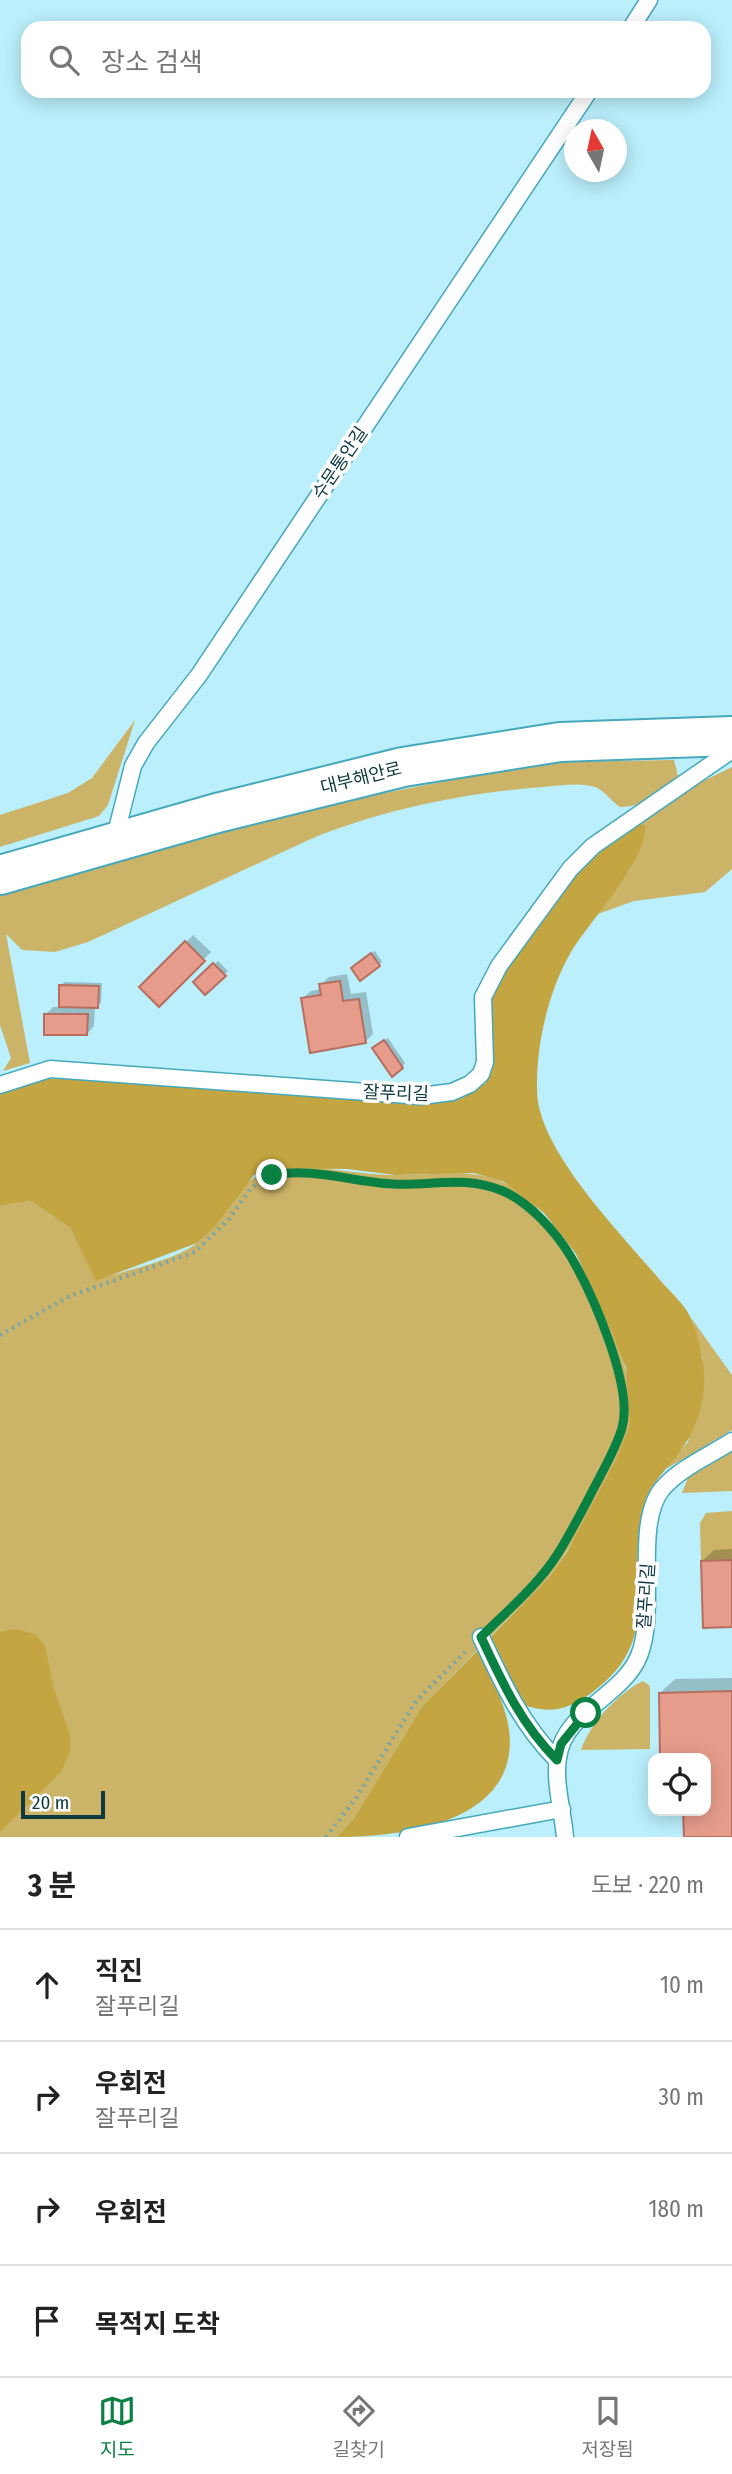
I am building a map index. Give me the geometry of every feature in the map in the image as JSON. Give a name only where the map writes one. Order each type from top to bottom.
[{"type":"street","name":"대부해안로","points":[[0,875],[217,813],[403,767],[561,742],[732,736]]},
{"type":"lane","points":[[636,21],[649,0]]},
{"type":"lane","name":"수문통안길","points":[[113,844],[133,766],[146,743],[199,675],[584,98]]},
{"type":"lane","name":"잘푸리길","points":[[0,1085],[50,1069],[421,1096],[452,1093],[470,1084],[481,1074],[485,1062],[483,997],[499,967],[570,869],[593,846],[732,750]]},
{"type":"lane","name":"잘푸리길","points":[[565,1837],[557,1760],[561,1744],[572,1726],[627,1677],[640,1654],[647,1617],[651,1510],[661,1491],[680,1472],[732,1441]]},
{"type":"lane","points":[[481,1637],[517,1712],[532,1734],[557,1760]]},
{"type":"lane","points":[[408,1837],[562,1809]]},
{"type":"path","points":[[0,1335],[70,1296],[195,1252],[229,1219],[251,1188],[272,1175],[302,1173],[396,1184],[465,1181],[506,1192],[545,1224],[571,1257],[608,1339],[620,1376],[624,1401],[623,1426],[613,1451],[556,1556],[537,1580],[416,1701],[356,1798],[326,1837]]},
{"type":"shaded area","points":[[135,720],[108,805],[99,816],[0,847],[0,815],[68,793],[92,778]]},
{"type":"shaded area","points":[[674,760],[678,776],[652,798],[637,804],[620,807],[598,789],[576,785],[484,793],[426,804],[368,819],[313,838],[88,942],[55,952],[22,950],[6,934],[30,1063],[3,1071],[11,1058],[0,1025],[0,894],[314,807],[466,777],[566,762]]},
{"type":"shaded area","points":[[732,767],[732,869],[705,892],[634,901],[598,914],[631,867],[637,824],[687,789]]},
{"type":"shaded area","points":[[637,824],[645,825],[644,839],[638,855],[571,952],[556,984],[541,1037],[537,1090],[541,1114],[551,1139],[566,1164],[604,1215],[690,1315],[702,1357],[704,1391],[696,1424],[688,1440],[655,1482],[646,1499],[639,1526],[639,1602],[629,1650],[615,1672],[590,1694],[573,1704],[548,1710],[521,1704],[488,1640],[550,1576],[567,1552],[616,1460],[630,1425],[626,1368],[611,1330],[576,1254],[544,1213],[504,1182],[474,1173],[396,1175],[347,1169],[273,1168],[254,1175],[215,1226],[197,1243],[96,1281],[70,1228],[31,1201],[0,1206],[0,1092],[48,1079],[72,1079],[424,1105],[462,1098],[486,1083],[491,1064],[491,996],[508,963],[583,863]]},
{"type":"shaded area","points":[[297,1166],[385,1175],[464,1173],[502,1182],[526,1197],[550,1222],[573,1253],[594,1289],[624,1364],[631,1398],[630,1426],[618,1461],[584,1524],[550,1576],[423,1705],[354,1818],[337,1837],[0,1837],[0,1206],[31,1201],[70,1228],[96,1280],[164,1260],[189,1248],[211,1229],[248,1182],[260,1174]]},
{"type":"shaded area","points":[[691,1318],[732,1375],[732,1430],[666,1469],[688,1442],[703,1358]]},
{"type":"shaded area","points":[[732,1451],[732,1491],[682,1493],[688,1478]]},
{"type":"shaded area","points":[[732,1511],[732,1560],[701,1561],[700,1523],[706,1513]]},
{"type":"shaded area","points":[[15,1629],[35,1634],[45,1646],[53,1686],[70,1735],[70,1752],[61,1772],[0,1832],[0,1632]]},
{"type":"shaded area","points":[[479,1649],[500,1698],[509,1729],[508,1760],[497,1785],[478,1804],[453,1818],[394,1833],[337,1837],[354,1818],[423,1705]]},
{"type":"shaded area","points":[[643,1681],[650,1686],[650,1749],[581,1750],[591,1730],[606,1710],[624,1693]]},
{"type":"building","points":[[185,941],[205,961],[159,1007],[139,987]]},
{"type":"building","points":[[371,953],[380,966],[360,981],[351,968]]},
{"type":"building","points":[[213,963],[226,976],[205,995],[193,982]]},
{"type":"building","points":[[340,981],[343,1001],[359,999],[366,1043],[310,1053],[301,998],[321,995],[319,984]]},
{"type":"building","points":[[59,985],[99,986],[98,1008],[59,1007]]},
{"type":"building","points":[[44,1014],[88,1014],[87,1035],[44,1035]]},
{"type":"building","points":[[384,1040],[403,1068],[392,1077],[372,1048]]},
{"type":"building","points":[[732,1560],[732,1627],[703,1628],[701,1561]]},
{"type":"building","points":[[732,1691],[732,1837],[684,1837],[683,1816],[711,1816],[711,1753],[660,1753],[659,1693]]},
{"type":"route","points":[[272,1175],[302,1173],[396,1184],[445,1180],[484,1184],[506,1192],[525,1205],[545,1224],[571,1257],[608,1339],[620,1376],[624,1401],[623,1426],[579,1517],[556,1556],[537,1580],[481,1637],[517,1712],[532,1734],[557,1760],[561,1744],[572,1726],[586,1713]]}]
